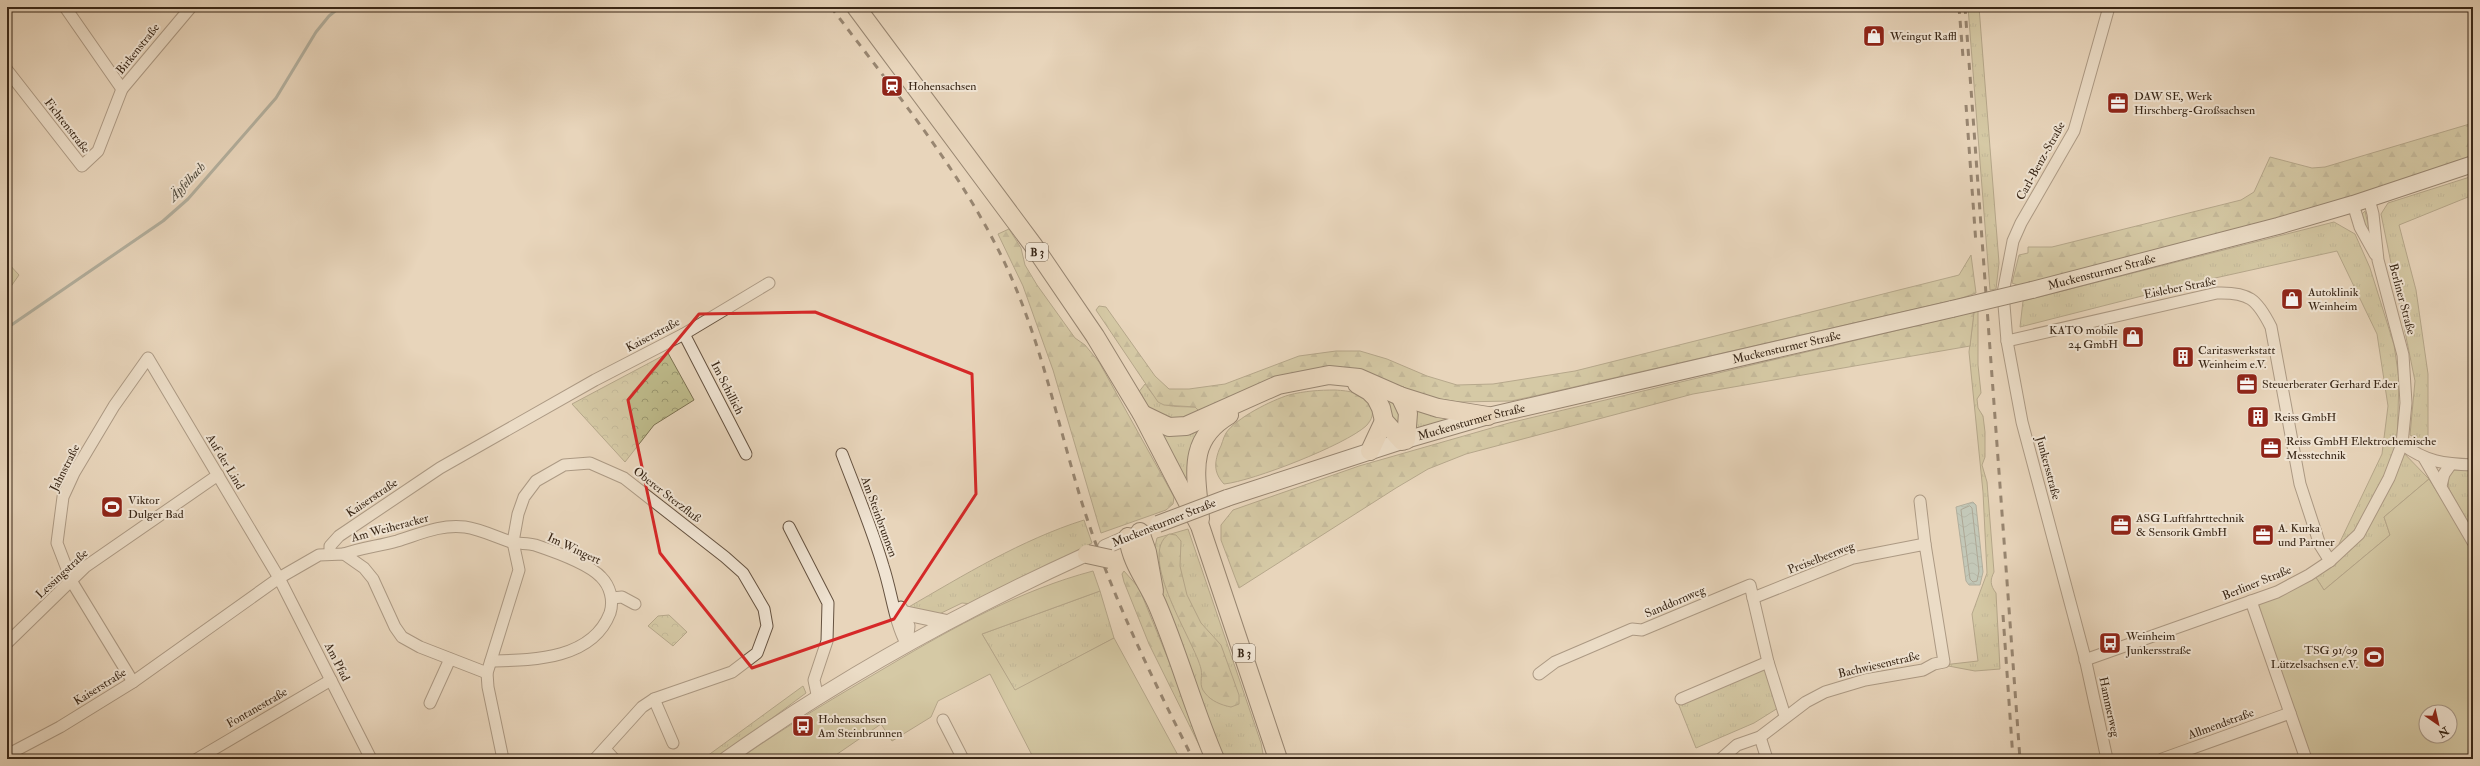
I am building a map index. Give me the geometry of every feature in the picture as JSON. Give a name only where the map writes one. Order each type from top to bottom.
[{"type":"main road","name":"B 3","points":[[856,7],[1021,228],[1095,336],[1142,414],[1200,526],[1275,755]]},
{"type":"main road","name":"Muckensturmer Straße","points":[[1134,535],[1158,524],[1227,498],[1404,440],[1488,416],[2032,290],[2211,244],[2353,204],[2473,164]]},
{"type":"main road","points":[[1142,414],[1169,428],[1186,426],[1278,385],[1330,375],[1359,378],[1400,396],[1438,408],[1488,416]]},
{"type":"main road","points":[[1200,526],[1195,475],[1201,443],[1214,426],[1236,411],[1297,385],[1341,380],[1352,383],[1369,391],[1381,408],[1384,421],[1404,440]]},
{"type":"main road","points":[[1400,396],[1408,413],[1404,440]]},
{"type":"main road","points":[[1370,451],[1384,421]]},
{"type":"main road","points":[[1134,535],[1131,554],[1136,569],[1156,603],[1215,759]]},
{"type":"main road","points":[[1134,535],[1147,552],[1156,603]]},
{"type":"main road","points":[[1087,554],[1108,553],[1136,569]]},
{"type":"street","points":[[65,7],[122,90]]},
{"type":"street","name":"Birkenstraße","points":[[122,90],[191,7]]},
{"type":"street","name":"Carl-Benz-Straße","points":[[2004,280],[2013,241],[2021,223],[2074,131],[2109,7]]},
{"type":"street","name":"Fichtenstraße","points":[[7,70],[82,166],[93,158],[98,151],[122,90]]},
{"type":"street","name":"Berliner Straße","points":[[2085,660],[2251,601],[2283,588],[2330,561],[2359,534],[2389,478],[2402,444],[2406,403],[2403,355],[2378,260],[2373,214],[2369,199]]},
{"type":"street","name":"Berliner Straße","points":[[2353,204],[2360,227],[2378,260]]},
{"type":"street","name":"Junkersstraße","points":[[2004,280],[2003,293],[2007,341],[2022,422],[2085,660]]},
{"type":"street","name":"Kaiserstraße","points":[[7,755],[60,726],[133,682],[279,578],[304,562],[330,554],[330,546],[339,536],[440,468],[595,380],[684,334],[769,283]]},
{"type":"street","name":"Eisleber Straße","points":[[2007,341],[2217,292],[2238,292],[2252,298],[2262,309],[2271,327],[2300,484],[2320,545],[2330,561]]},
{"type":"street","name":"Im Schillich","points":[[684,334],[746,454]]},
{"type":"street","name":"Auf der Lind","points":[[148,358],[279,578]]},
{"type":"street","name":"Jahnstraße","points":[[133,682],[72,582],[57,543],[63,497],[114,406],[148,358]]},
{"type":"street","points":[[2402,444],[2424,458],[2451,464],[2473,465]]},
{"type":"street","name":"Am Steinbrunnen","points":[[842,454],[879,553],[890,590],[898,630],[907,645]]},
{"type":"street","points":[[2424,458],[2473,542]]},
{"type":"street","name":"Oberer Sterzfluß","points":[[503,759],[488,687],[487,673],[519,570],[513,542],[520,508],[524,497],[536,481],[564,465],[590,463],[624,478],[742,573],[764,609],[767,626],[757,653],[732,672],[654,700],[642,707],[595,759]]},
{"type":"street","points":[[2441,486],[2444,474],[2451,464]]},
{"type":"street","name":"Lessingstraße","points":[[7,643],[72,582],[85,567],[218,475]]},
{"type":"street","points":[[1920,502],[1925,544]]},
{"type":"street","name":"Am Weiheracker","points":[[330,554],[344,554],[397,541],[429,529],[465,527],[513,542]]},
{"type":"street","points":[[789,528],[828,604],[827,641],[814,680],[818,699]]},
{"type":"street","name":"Muckensturmer Straße","points":[[1108,553],[1134,535]]},
{"type":"street","name":"Im Wingert","points":[[513,542],[534,545],[587,567],[600,576],[612,598]]},
{"type":"street","name":"Preiselbeerweg","points":[[1753,598],[1853,558],[1925,544]]},
{"type":"street","name":"Bachwiesenstraße","points":[[1721,759],[1737,746],[1760,737],[1785,716],[1825,692],[1865,680],[1923,670],[1934,664],[1944,662],[1925,544]]},
{"type":"street","name":"Am Weiheracker","points":[[344,554],[364,568],[373,579],[395,627],[402,637],[420,647],[487,673]]},
{"type":"street","points":[[726,759],[818,699],[947,622],[1087,554]]},
{"type":"street","name":"Am Pfad","points":[[279,578],[370,759]]},
{"type":"street","name":"Sanddornweg","points":[[1539,674],[1555,662],[1632,629],[1642,630],[1750,585],[1768,662],[1785,716]]},
{"type":"street","name":"Am Steinbrunnen","points":[[890,590],[904,612],[909,626],[907,645]]},
{"type":"street","points":[[491,661],[543,659],[570,650],[587,640],[602,627],[611,608],[612,598],[622,597],[635,604]]},
{"type":"street","points":[[2251,601],[2306,759]]},
{"type":"street","points":[[904,612],[947,622]]},
{"type":"street","points":[[430,703],[450,659]]},
{"type":"street","name":"Hammerweg","points":[[2085,660],[2107,759]]},
{"type":"street","points":[[1681,699],[1768,662]]},
{"type":"street","name":"Fontanestraße","points":[[197,759],[331,680]]},
{"type":"street","points":[[654,700],[673,743]]},
{"type":"street","name":"Allmendstraße","points":[[2162,759],[2290,713]]},
{"type":"street","points":[[943,720],[963,759]]},
{"type":"street","points":[[1760,737],[1767,759]]},
{"type":"street","points":[[605,748],[614,759]]},
{"type":"highlighted area","points":[[815,312],[972,374],[976,494],[894,619],[752,668],[660,553],[628,400],[699,314]]},
{"type":"green space","points":[[1968,7],[1979,7],[1999,263],[1996,289],[1990,290]]},
{"type":"green space","points":[[2473,123],[2473,156],[2350,198],[2227,233],[2020,286],[2012,283],[2019,255],[2028,253],[2028,247],[2052,247],[2241,200],[2254,192],[2270,157],[2312,168],[2325,167]]},
{"type":"green space","points":[[2473,176],[2473,195],[2399,225],[2416,290],[2428,374],[2428,444],[2410,435],[2415,381],[2381,214],[2388,203]]},
{"type":"green space","points":[[2365,211],[2371,238],[2369,238],[2362,214]]},
{"type":"green space","points":[[2334,222],[2355,234],[2370,268],[2394,345],[2399,379],[2397,446],[2429,479],[2384,517],[2390,535],[2324,590],[2315,576],[2346,550],[2339,544],[2382,454],[2388,406],[2377,334],[2337,251],[2197,282],[2020,327],[2023,301]]},
{"type":"green space","points":[[1009,229],[1021,248],[1025,265],[1037,285],[1075,338],[1085,345],[1099,362],[1174,497],[1173,504],[1166,510],[1101,533],[1053,370],[1023,286],[998,234]]},
{"type":"green space","points":[[1971,255],[1976,293],[1959,299],[1511,401],[1458,402],[1435,398],[1352,372],[1203,415],[1195,407],[1164,405],[1158,402],[1096,310],[1099,306],[1106,307],[1155,376],[1169,389],[1189,389],[1225,384],[1299,356],[1336,351],[1360,351],[1387,359],[1427,376],[1457,385],[1493,384],[1575,371],[1959,275]]},
{"type":"green space","points":[[7,262],[19,275],[7,292]]},
{"type":"green space","points":[[1978,311],[1978,365],[1981,393],[1977,399],[1978,408],[1983,416],[1985,432],[1985,457],[1982,465],[1987,482],[1994,572],[1991,582],[1996,593],[2000,669],[1975,671],[1943,665],[1978,661],[1972,614],[1987,573],[1983,492],[1969,352],[1974,312]]},
{"type":"green space","points":[[1974,312],[1970,346],[1693,394],[1466,454],[1428,469],[1239,588],[1221,540],[1221,525],[1233,510],[1359,466],[1509,423]]},
{"type":"green space","points":[[668,353],[694,400],[654,425],[625,462],[572,404]]},
{"type":"green space","points":[[1145,384],[1161,402],[1171,406],[1195,407],[1203,415],[1179,423],[1147,410],[1138,393]]},
{"type":"green space","points":[[1335,390],[1355,393],[1367,401],[1372,408],[1373,413],[1366,426],[1339,443],[1298,461],[1255,476],[1224,484],[1218,476],[1216,460],[1226,433],[1238,421],[1264,405],[1289,395],[1312,391]]},
{"type":"green space","points":[[1380,395],[1396,400],[1400,409],[1401,431]]},
{"type":"green space","points":[[1408,403],[1466,417],[1412,433]]},
{"type":"green space","points":[[1201,426],[1193,497],[1157,428]]},
{"type":"green space","points":[[2453,470],[2473,470],[2473,531],[2449,489],[2448,478]]},
{"type":"green space","name":"TSG 91/09 Lützelsachsen e.V.","points":[[2429,479],[2473,550],[2473,759],[2311,759],[2257,603],[2315,576],[2324,590],[2390,535],[2384,517]]},
{"type":"green space","points":[[1084,520],[1092,543],[972,604],[962,603],[935,616],[907,608],[971,571],[1015,548],[1061,528]]},
{"type":"green space","points":[[1188,529],[1261,743],[1264,759],[1221,759],[1159,586],[1153,555],[1157,538]]},
{"type":"green space","points":[[1169,534],[1176,535],[1181,541],[1180,566],[1187,595],[1201,623],[1221,645],[1239,695],[1239,704],[1231,707],[1216,702],[1207,696],[1203,690],[1201,684],[1201,669],[1197,656],[1170,600],[1159,561],[1161,545]]},
{"type":"green space","points":[[1093,571],[1100,591],[982,634],[1015,690],[1114,638],[1180,759],[1034,759],[990,674],[938,701],[931,717],[892,741],[881,724],[830,759],[739,759],[833,699],[963,624],[1040,588]]},
{"type":"green space","points":[[1124,571],[1139,588],[1206,752],[1206,759],[1149,644],[1124,582],[1122,574]]},
{"type":"green space","points":[[1100,591],[1114,638],[1015,691],[982,634]]},
{"type":"green space","points":[[669,615],[687,632],[673,646],[648,626],[658,616]]},
{"type":"green space","points":[[1761,669],[1768,672],[1778,708],[1754,723],[1696,748],[1678,703]]},
{"type":"green space","points":[[803,686],[806,693],[717,759],[703,759]]},
{"type":"water","points":[[1973,502],[1976,505],[1983,572],[1980,585],[1969,585],[1966,581],[1956,507]]},
{"type":"waterway","name":"Äpfelbach","points":[[7,328],[163,221],[188,199],[276,98],[316,32],[329,16],[340,7]]},
{"type":"railway","points":[[831,7],[927,134],[971,200],[1008,270],[1031,327],[1049,385],[1073,474],[1105,569],[1132,633],[1193,759]]},
{"type":"railway","points":[[1959,7],[1963,57]]},
{"type":"railway","points":[[1965,7],[2020,759]]},
{"type":"railway","points":[[1966,105],[1976,244]]},
{"type":"railway","points":[[2003,615],[2013,759]]},
{"type":"place","name":"Weingut Raffl","points":[[1874,36]]},
{"type":"place","name":"Hohensachsen","points":[[892,86]]},
{"type":"place","name":"DAW SE, Werk Hirschberg-Großsachsen","points":[[2118,103]]},
{"type":"place","name":"Autoklinik Weinheim","points":[[2292,299]]},
{"type":"place","name":"KATO mobile 24 GmbH","points":[[2133,337]]},
{"type":"place","name":"Caritaswerkstatt Weinheim e.V.","points":[[2183,357]]},
{"type":"place","name":"Steuerberater Gerhard Eder","points":[[2247,384]]},
{"type":"place","name":"Reiss GmbH","points":[[2258,417]]},
{"type":"place","name":"Reiss GmbH Elektrochemische Messtechnik","points":[[2271,448]]},
{"type":"place","name":"Viktor Dulger Bad","points":[[112,507]]},
{"type":"place","name":"ASG Luftfahrttechnik & Sensorik GmbH","points":[[2121,525]]},
{"type":"place","name":"A. Kurka und Partner","points":[[2263,535]]},
{"type":"place","name":"Weinheim Junkersstraße","points":[[2110,643]]},
{"type":"place","name":"TSG 91/09 Lützelsachsen e.V.","points":[[2374,657]]},
{"type":"place","name":"Hohensachsen Am Steinbrunnen","points":[[803,726]]}]
